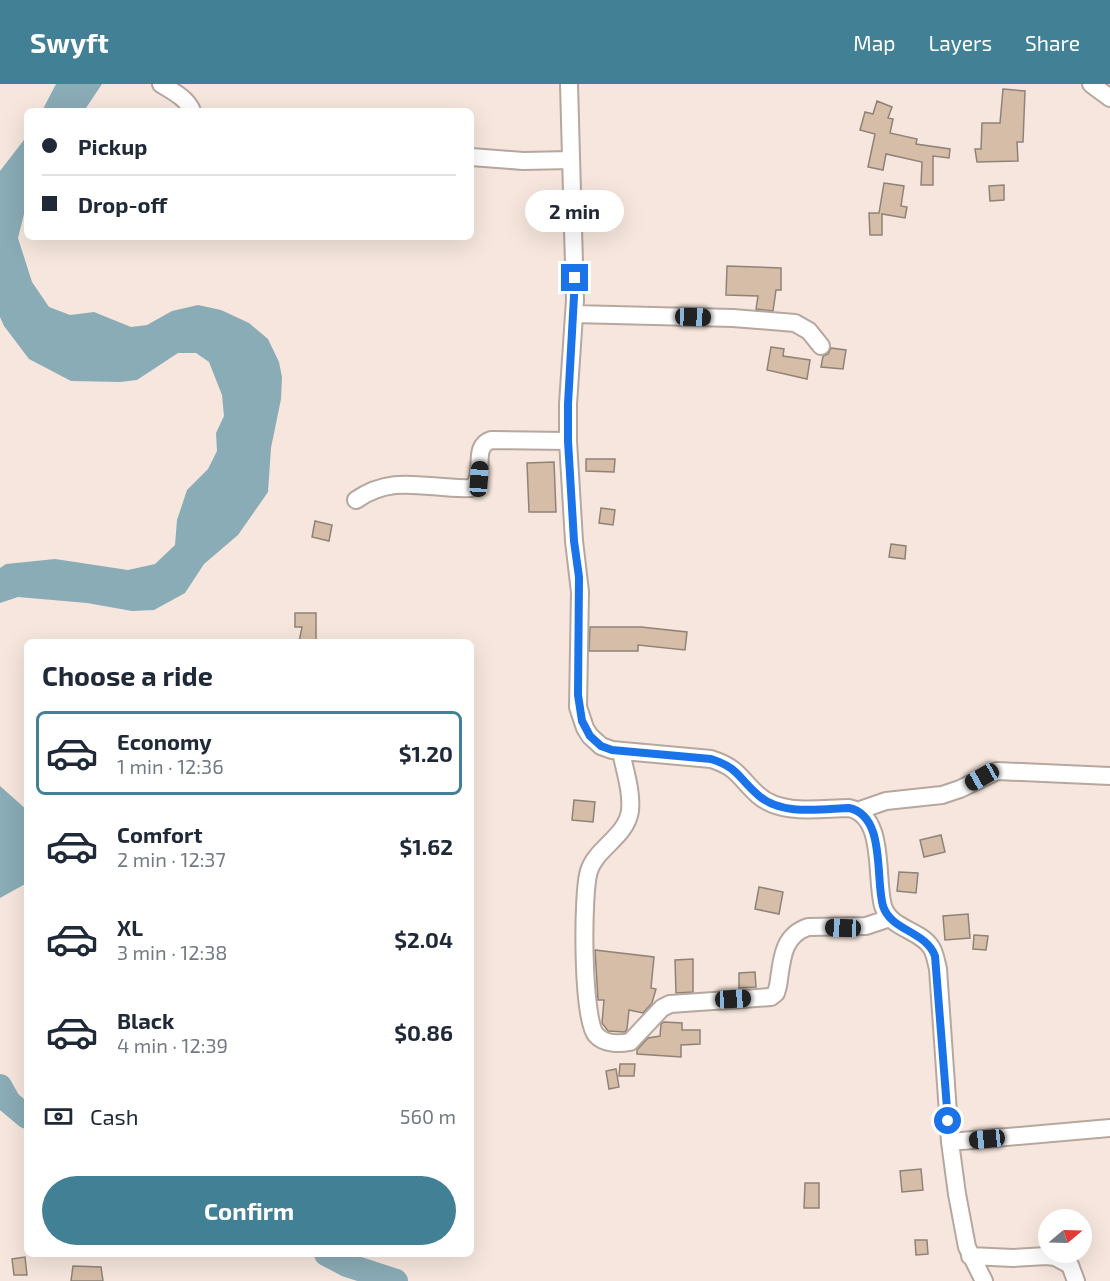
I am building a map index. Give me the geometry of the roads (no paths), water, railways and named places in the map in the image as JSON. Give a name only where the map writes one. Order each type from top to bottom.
[{"type":"street","points":[[161,84],[179,95],[191,108]]},
{"type":"street","points":[[569,84],[574,314],[568,441],[574,541],[580,592],[578,707],[585,728],[601,746],[621,752],[711,759],[724,763],[733,768],[758,795],[782,807],[849,808],[860,810],[865,814],[873,831],[882,903],[890,918],[926,942],[935,956],[950,1142],[963,1231],[970,1256],[984,1281]]},
{"type":"street","points":[[1091,84],[1110,98]]},
{"type":"street","points":[[474,157],[523,161],[570,160]]},
{"type":"street","points":[[574,314],[723,318],[795,323],[809,331],[821,346]]},
{"type":"street","points":[[356,500],[386,485],[471,488],[479,479],[482,447],[485,442],[491,440],[568,441]]},
{"type":"street","points":[[621,752],[628,786],[630,812],[625,825],[593,863],[587,885],[585,988],[591,1027],[599,1038],[614,1043],[630,1042],[662,1008],[670,1004],[771,997],[776,993],[787,941],[799,930],[808,927],[866,926],[890,918]]},
{"type":"street","points":[[860,810],[886,801],[942,795],[997,771],[1110,776]]},
{"type":"street","points":[[950,1142],[1110,1128]]},
{"type":"street","points":[[970,1256],[1055,1257],[1070,1265],[1076,1281]]},
{"type":"water","points":[[56,84],[102,84],[86,108],[44,108]]},
{"type":"water","points":[[24,140],[24,214],[18,238],[32,282],[49,307],[70,315],[94,312],[131,327],[147,325],[172,311],[198,305],[221,310],[249,323],[268,339],[279,362],[282,377],[281,399],[271,448],[268,492],[238,535],[204,564],[185,593],[154,610],[132,611],[87,603],[18,597],[0,603],[0,568],[6,564],[55,559],[128,570],[155,564],[175,545],[177,520],[187,490],[208,469],[217,451],[216,433],[224,416],[222,395],[209,362],[196,353],[178,353],[137,380],[120,382],[71,381],[29,359],[4,326],[0,317],[0,171]]},
{"type":"water","points":[[0,786],[24,807],[24,885],[0,898]]},
{"type":"waterway","points":[[0,1086],[9,1102],[24,1114]]},
{"type":"waterway","points":[[332,1257],[347,1265],[396,1281]]}]
